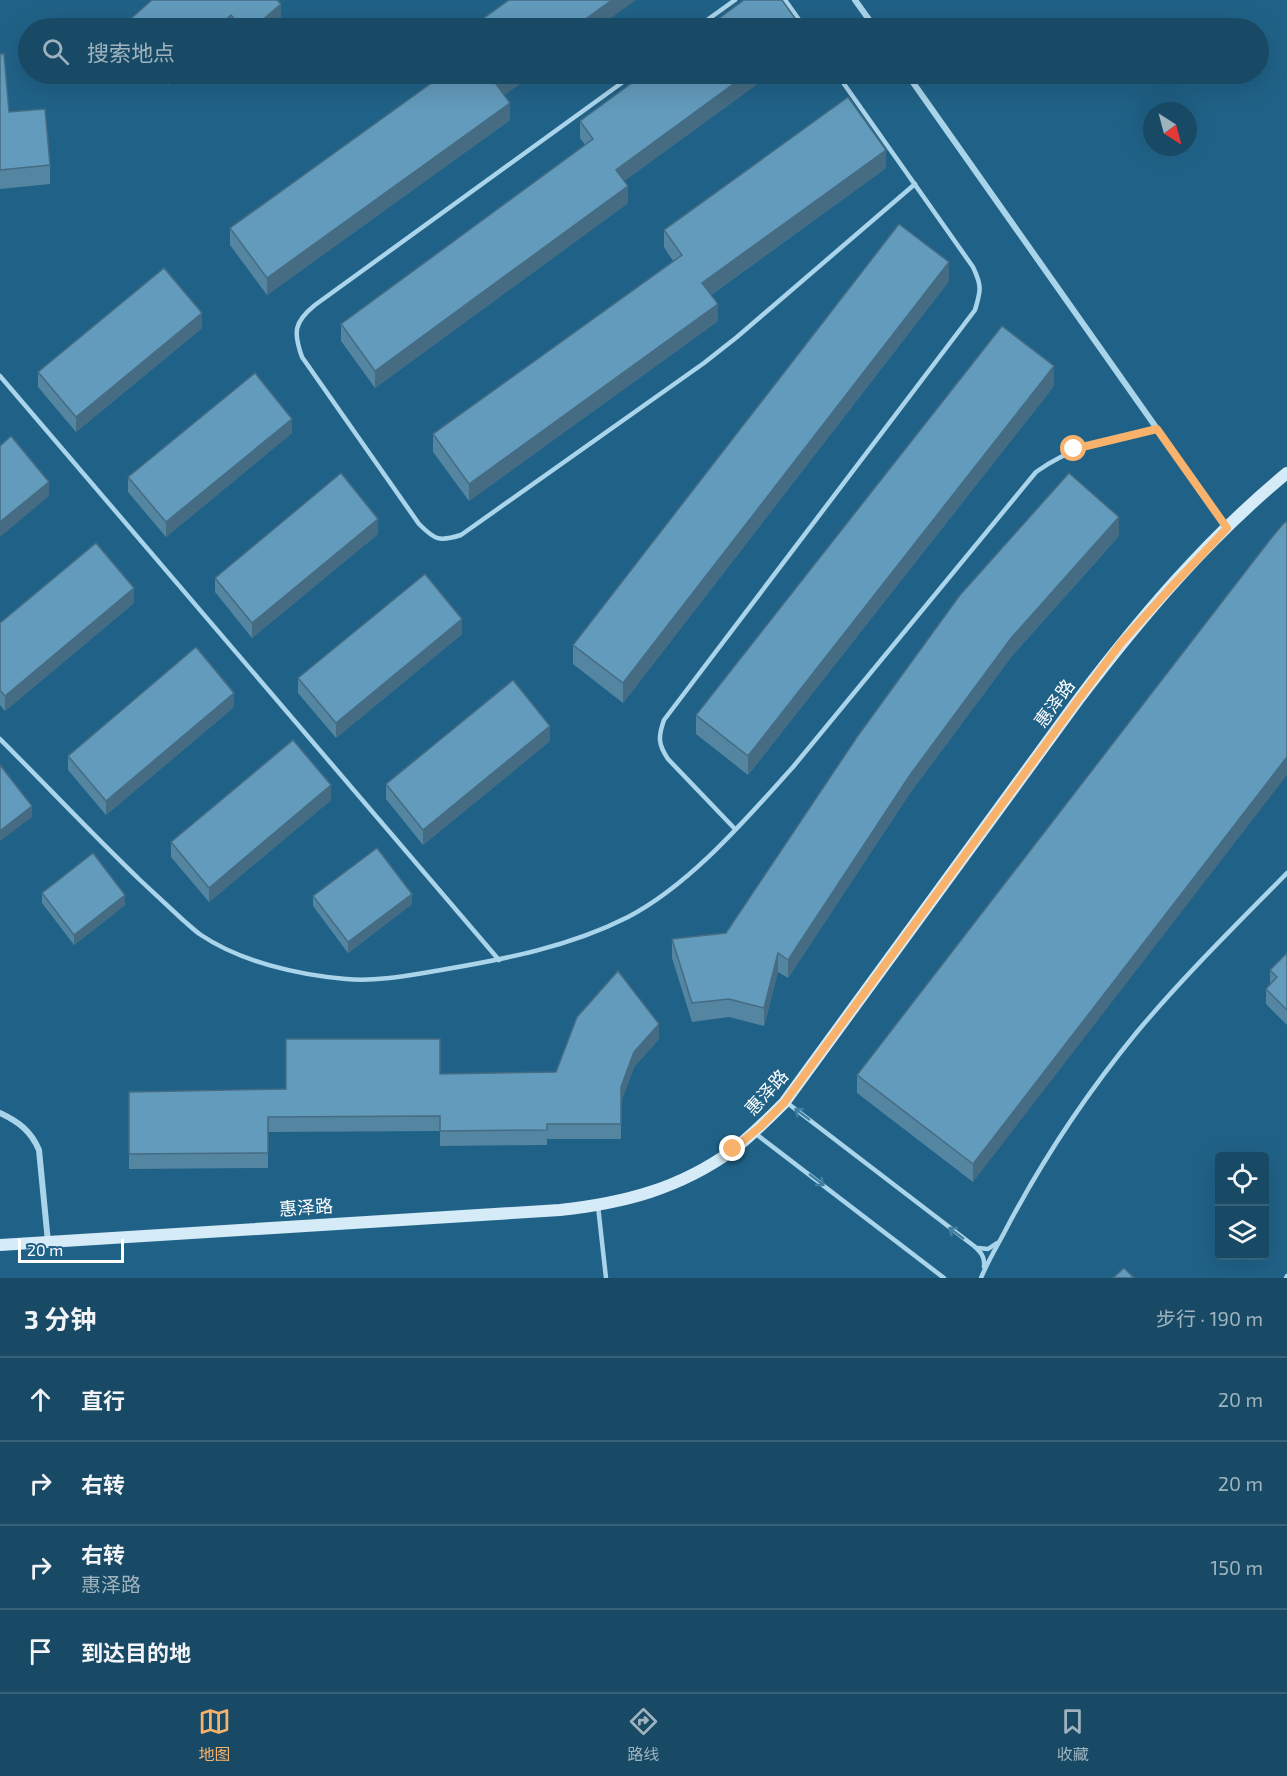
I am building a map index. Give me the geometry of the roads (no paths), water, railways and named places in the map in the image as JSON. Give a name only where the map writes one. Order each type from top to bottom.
[{"type":"street","points":[[855,0],[868,18]]},
{"type":"street","points":[[914,84],[1227,528]]},
{"type":"street","name":"惠泽路","points":[[0,1245],[598,1206],[634,1198],[670,1185],[704,1168],[754,1132],[785,1101],[1121,643],[1227,528],[1287,472]]},
{"type":"street","points":[[0,1113],[15,1120],[28,1131],[39,1150],[48,1242]]},
{"type":"lane","points":[[710,18],[735,0]]},
{"type":"lane","points":[[785,0],[798,18]]},
{"type":"lane","points":[[620,84],[315,305],[303,315],[296,327],[302,357],[419,524],[430,535],[445,540],[469,531],[704,363],[746,330],[915,184]]},
{"type":"lane","points":[[735,829],[668,759],[660,747],[659,733],[664,720],[975,310],[980,293],[980,280],[973,267],[844,84]]},
{"type":"lane","points":[[0,376],[499,960]]},
{"type":"lane","points":[[0,739],[164,903],[201,935],[247,959],[296,972],[347,979],[393,978],[538,951],[581,937],[628,917],[674,887],[735,829],[793,767],[1036,472],[1074,449],[1157,429]]},
{"type":"lane","points":[[981,1278],[1017,1207],[1054,1145],[1094,1088],[1137,1032],[1287,873]]},
{"type":"lane","points":[[785,1101],[974,1246],[981,1252],[985,1261],[984,1271]]},
{"type":"lane","points":[[754,1132],[944,1278]]},
{"type":"lane","points":[[598,1206],[606,1278]]},
{"type":"lane","points":[[974,1246],[988,1249],[1001,1239]]}]
